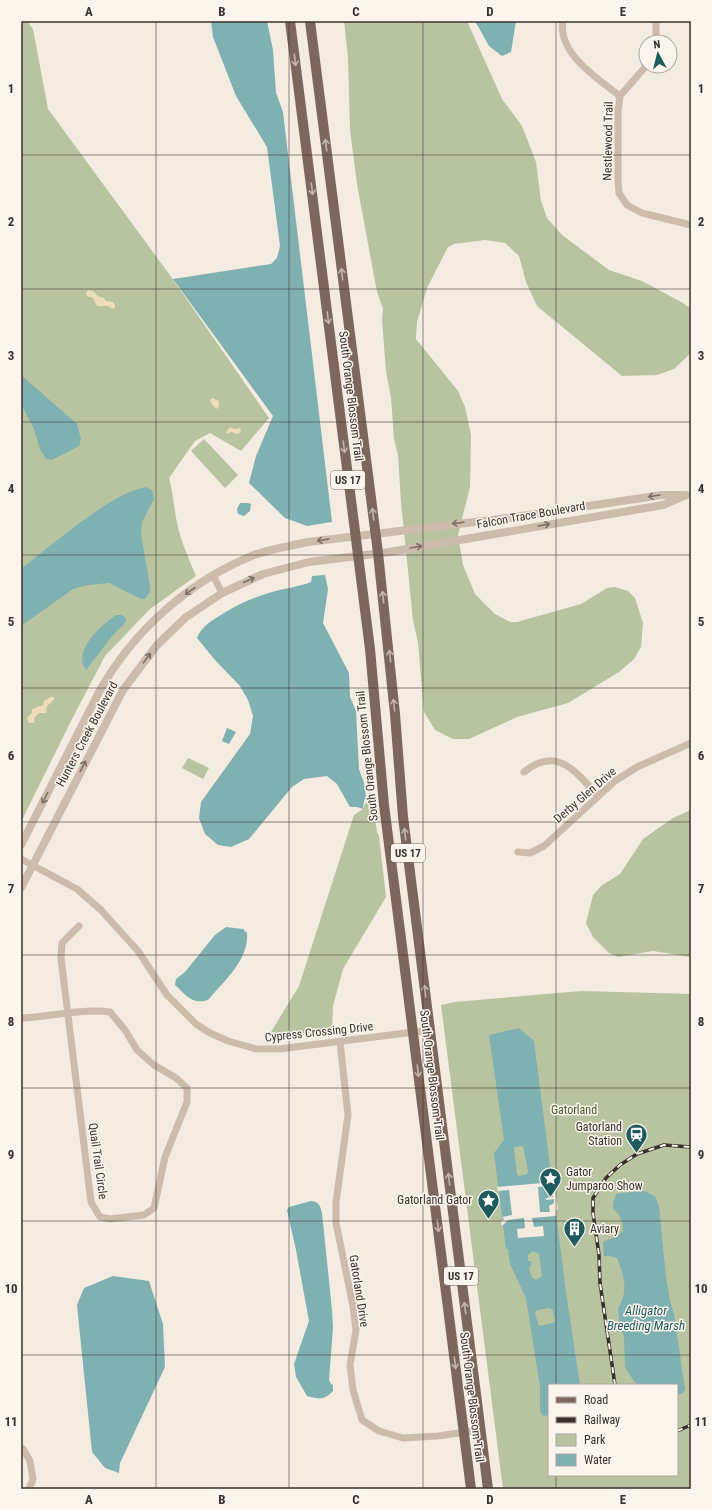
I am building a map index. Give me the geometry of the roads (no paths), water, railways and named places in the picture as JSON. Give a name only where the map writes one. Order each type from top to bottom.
[{"type":"main road","name":"South Orange Blossom Trail","points":[[290,21],[370,649],[384,805],[471,1489]]},
{"type":"main road","name":"South Orange Blossom Trail","points":[[310,21],[378,553],[395,714],[403,817],[488,1489]]},
{"type":"street","points":[[563,21],[562,29],[568,48],[582,65],[620,96]]},
{"type":"street","points":[[656,21],[656,34]]},
{"type":"street","name":"Nestlewood Trail","points":[[639,74],[620,96],[618,112],[619,193],[627,205],[642,213],[691,225]]},
{"type":"street","name":"Falcon Trace Boulevard","points":[[375,534],[508,518],[662,495],[688,495]]},
{"type":"street","name":"Falcon Trace Boulevard","points":[[378,553],[664,506],[688,495]]},
{"type":"street","name":"Hunters Creek Boulevard","points":[[21,845],[105,681],[133,644],[155,619],[182,597],[213,575],[255,555],[281,547],[355,535],[375,534]]},
{"type":"street","name":"Hunters Creek Boulevard","points":[[21,888],[32,864],[123,690],[157,645],[185,618],[222,593],[263,574],[309,562],[378,553]]},
{"type":"street","points":[[213,575],[222,593]]},
{"type":"street","name":"Derby Glen Drive","points":[[518,852],[530,853],[544,846],[615,781],[637,767],[691,743]]},
{"type":"street","points":[[524,772],[534,764],[558,761],[566,764],[574,770],[598,796]]},
{"type":"street","name":"Cypress Crossing Drive","points":[[21,859],[77,890],[101,910],[138,951],[167,995],[196,1024],[210,1033],[228,1041],[256,1049],[279,1049],[430,1030]]},
{"type":"street","points":[[68,1013],[61,958],[62,943],[78,926]]},
{"type":"street","name":"Quail Trail Circle","points":[[21,1018],[95,1010],[110,1012],[125,1030],[138,1050],[154,1065],[176,1078],[187,1088],[187,1102],[165,1157],[154,1208],[144,1215],[110,1219],[100,1217],[91,1202],[68,1013]]},
{"type":"street","name":"Gatorland Drive","points":[[340,1042],[348,1115],[336,1202],[336,1223],[353,1306],[356,1330],[350,1365],[353,1390],[362,1420],[379,1431],[403,1438],[480,1430]]},
{"type":"street","points":[[445,1283],[462,1281]]},
{"type":"street","points":[[23,1449],[30,1461],[33,1479],[29,1489]]},
{"type":"water","points":[[211,21],[267,21],[273,50],[276,93],[283,112],[332,522],[307,526],[285,518],[249,483],[256,456],[273,416],[173,279],[271,264],[277,258],[280,246],[267,147],[236,96],[213,37]]},
{"type":"water","points":[[475,21],[516,21],[511,52],[502,56],[489,46]]},
{"type":"water","points":[[21,375],[77,424],[81,439],[79,446],[52,460],[46,459],[40,449],[34,429],[21,404]]},
{"type":"water","points":[[145,487],[152,490],[154,499],[142,522],[141,534],[150,586],[150,592],[145,599],[141,599],[109,583],[88,585],[73,589],[21,626],[21,569],[99,509],[120,496]]},
{"type":"water","points":[[240,503],[251,504],[250,511],[244,516],[238,514],[237,509]]},
{"type":"water","points":[[325,575],[328,589],[323,623],[349,673],[350,697],[356,711],[359,769],[364,783],[366,797],[363,809],[350,807],[337,784],[327,776],[304,779],[292,787],[249,839],[231,847],[218,845],[205,834],[199,818],[201,802],[250,734],[253,716],[248,700],[240,686],[215,660],[197,638],[204,627],[240,604],[265,594],[311,582],[312,576]]},
{"type":"water","points":[[116,615],[125,617],[126,622],[113,635],[86,670],[83,663],[85,647],[96,632]]},
{"type":"water","points":[[227,728],[236,732],[229,744],[222,741]]},
{"type":"water","points":[[226,927],[243,929],[247,933],[247,943],[240,961],[228,978],[208,1000],[193,1000],[175,985],[176,979],[185,972],[215,935]]},
{"type":"water","points":[[519,1028],[534,1041],[566,1292],[580,1384],[548,1384],[548,1415],[543,1416],[540,1411],[540,1387],[526,1298],[510,1264],[508,1249],[506,1249],[494,1153],[504,1140],[489,1035]],"holes":[[[523,1146],[528,1171],[527,1174],[519,1176],[517,1174],[515,1147]],[[533,1251],[539,1254],[542,1275],[537,1279],[533,1278],[530,1273],[529,1267],[531,1266],[531,1261],[528,1261],[528,1255]],[[550,1308],[553,1311],[555,1321],[553,1323],[539,1326],[535,1314],[537,1310]]]},
{"type":"water","name":"Alligator Breeding Marsh","points":[[644,1191],[655,1196],[659,1206],[666,1277],[674,1314],[685,1390],[682,1394],[678,1395],[678,1384],[637,1384],[625,1367],[624,1336],[620,1328],[618,1308],[624,1289],[622,1271],[617,1258],[604,1256],[603,1242],[617,1236],[623,1231],[621,1218],[613,1209],[616,1194]]},
{"type":"water","points":[[311,1201],[318,1203],[322,1213],[332,1310],[333,1328],[329,1380],[333,1385],[333,1391],[324,1398],[307,1396],[296,1377],[294,1364],[309,1321],[287,1210],[289,1207]]},
{"type":"water","points":[[113,1276],[149,1281],[163,1324],[165,1367],[120,1463],[119,1473],[105,1468],[92,1452],[77,1305],[84,1288]]},
{"type":"railway","points":[[615,1384],[600,1283],[599,1255],[593,1213],[593,1198],[606,1178],[620,1165],[637,1154],[664,1145],[691,1147]]},
{"type":"railway","points":[[678,1431],[691,1425]]},
{"type":"place","name":"Gatorland Station","points":[[637,1154]]},
{"type":"place","name":"Gator Jumparoo Show","points":[[550,1198]]},
{"type":"place","name":"Gatorland Gator","points":[[488,1220]]},
{"type":"place","name":"Aviary","points":[[575,1248]]},
{"type":"park label","name":"Gatorland","points":[[574,1110]]}]
